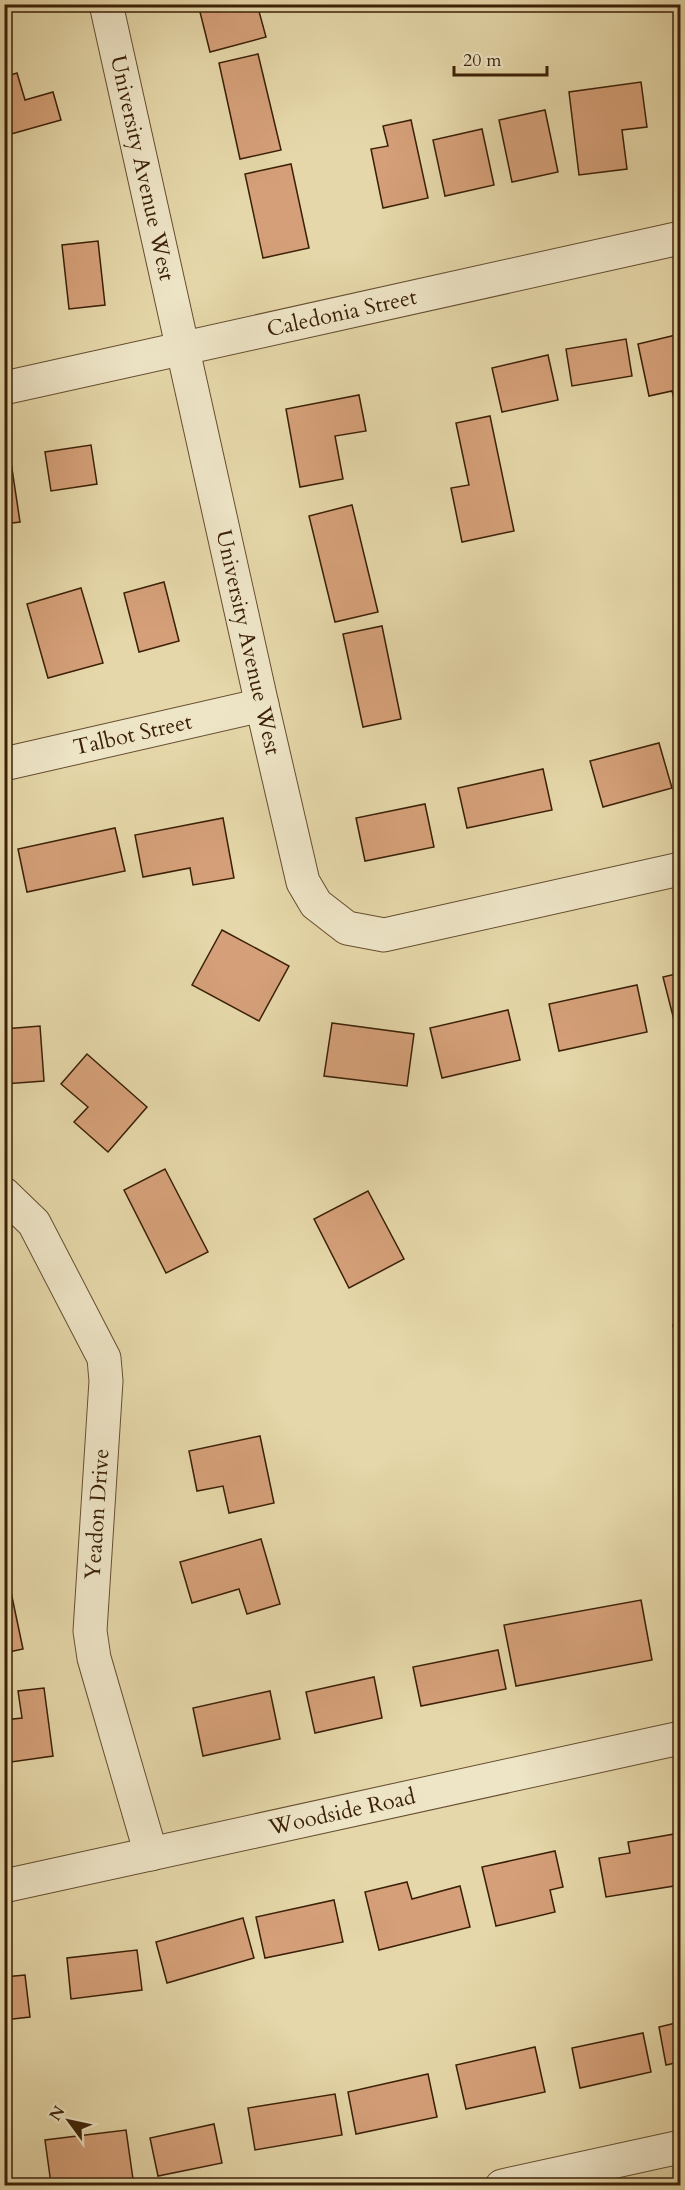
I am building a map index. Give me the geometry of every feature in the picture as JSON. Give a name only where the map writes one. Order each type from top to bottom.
[{"type":"street","name":"University Avenue West","points":[[106,4],[303,882],[316,904],[346,928],[384,935],[681,869]]},
{"type":"street","name":"Caledonia Street","points":[[4,388],[681,238]]},
{"type":"street","name":"Talbot Street","points":[[4,764],[262,705]]},
{"type":"street","name":"Yeadon Drive","points":[[4,1194],[34,1223],[104,1358],[106,1381],[90,1631],[94,1658],[151,1854]]},
{"type":"street","name":"Woodside Road","points":[[4,1886],[681,1738]]},
{"type":"street","points":[[502,2186],[681,2147]]},
{"type":"building","points":[[198,4],[257,4],[266,37],[210,52]]},
{"type":"building","points":[[258,54],[281,150],[240,159],[219,63]]},
{"type":"building","points":[[17,73],[25,100],[53,92],[61,120],[4,136],[4,77]]},
{"type":"building","points":[[641,82],[647,127],[622,130],[627,169],[579,175],[569,92]]},
{"type":"building","points":[[545,110],[558,172],[512,182],[499,120]]},
{"type":"building","points":[[411,120],[428,198],[383,208],[371,149],[388,146],[383,126]]},
{"type":"building","points":[[482,129],[494,185],[445,196],[433,140]]},
{"type":"building","points":[[291,164],[309,248],[263,258],[245,174]]},
{"type":"building","points":[[98,241],[105,305],[69,309],[62,245]]},
{"type":"building","points":[[680,334],[680,410],[677,411],[672,391],[649,396],[638,344]]},
{"type":"building","points":[[626,339],[632,376],[572,386],[566,349]]},
{"type":"building","points":[[548,355],[558,400],[502,412],[492,368]]},
{"type":"building","points":[[359,395],[366,431],[335,436],[343,479],[300,487],[286,409]]},
{"type":"building","points":[[490,416],[514,531],[462,542],[451,488],[469,485],[456,423]]},
{"type":"building","points":[[91,445],[97,484],[51,491],[45,452]]},
{"type":"building","points":[[11,462],[20,522],[4,524],[4,463]]},
{"type":"building","points":[[352,505],[378,612],[335,622],[309,516]]},
{"type":"building","points":[[164,582],[179,641],[139,652],[124,593]]},
{"type":"building","points":[[81,588],[103,663],[48,678],[27,604]]},
{"type":"building","points":[[382,626],[401,719],[363,727],[343,634]]},
{"type":"building","points":[[680,735],[680,754],[676,736]]},
{"type":"building","points":[[659,743],[672,788],[603,807],[590,761]]},
{"type":"building","points":[[543,769],[552,810],[467,828],[458,788]]},
{"type":"building","points":[[425,804],[434,847],[365,861],[356,818]]},
{"type":"building","points":[[223,818],[234,878],[193,885],[190,868],[143,877],[135,835]]},
{"type":"building","points":[[115,828],[125,871],[27,892],[18,849]]},
{"type":"building","points":[[222,930],[289,966],[259,1021],[192,985]]},
{"type":"building","points":[[680,973],[680,1026],[676,1028],[663,977]]},
{"type":"building","points":[[637,985],[647,1032],[559,1051],[549,1004]]},
{"type":"building","points":[[508,1010],[520,1060],[442,1078],[430,1028]]},
{"type":"building","points":[[332,1023],[414,1034],[407,1086],[324,1076]]},
{"type":"building","points":[[40,1026],[44,1081],[4,1084],[4,1029]]},
{"type":"building","points":[[87,1054],[147,1107],[108,1152],[74,1122],[88,1107],[61,1084]]},
{"type":"building","points":[[165,1169],[208,1252],[166,1273],[124,1190]]},
{"type":"building","points":[[368,1191],[404,1259],[349,1288],[314,1219]]},
{"type":"building","points":[[680,1323],[680,1359],[673,1325]]},
{"type":"building","points":[[260,1436],[274,1503],[229,1513],[223,1486],[197,1491],[189,1451]]},
{"type":"building","points":[[261,1539],[280,1604],[247,1614],[239,1589],[192,1603],[180,1562]]},
{"type":"building","points":[[4,1559],[23,1649],[4,1653]]},
{"type":"building","points":[[641,1600],[652,1660],[516,1686],[504,1625]]},
{"type":"building","points":[[498,1650],[506,1689],[421,1706],[413,1667]]},
{"type":"building","points":[[374,1677],[382,1718],[315,1733],[306,1692]]},
{"type":"building","points":[[44,1688],[53,1756],[4,1763],[4,1720],[22,1718],[18,1691]]},
{"type":"building","points":[[270,1691],[280,1739],[203,1756],[193,1708]]},
{"type":"building","points":[[680,1833],[680,1885],[606,1897],[599,1858],[630,1853],[628,1842]]},
{"type":"building","points":[[555,1851],[563,1887],[550,1890],[555,1912],[496,1926],[482,1867]]},
{"type":"building","points":[[407,1882],[412,1899],[460,1886],[470,1927],[379,1950],[365,1892]]},
{"type":"building","points":[[334,1900],[343,1942],[265,1958],[256,1917]]},
{"type":"building","points":[[243,1918],[254,1958],[167,1983],[156,1942]]},
{"type":"building","points":[[137,1950],[142,1990],[71,1999],[67,1958]]},
{"type":"building","points":[[25,1975],[30,2017],[4,2020],[4,1977]]},
{"type":"building","points":[[680,2022],[680,2062],[666,2065],[659,2027]]},
{"type":"building","points":[[643,2033],[651,2072],[580,2088],[572,2048]]},
{"type":"building","points":[[535,2047],[545,2092],[466,2109],[456,2065]]},
{"type":"building","points":[[428,2074],[437,2117],[356,2134],[348,2092]]},
{"type":"building","points":[[335,2094],[342,2135],[255,2150],[248,2108]]},
{"type":"building","points":[[214,2124],[222,2163],[158,2176],[150,2138]]},
{"type":"building","points":[[126,2130],[134,2186],[88,2186],[87,2179],[51,2184],[45,2140]]}]
